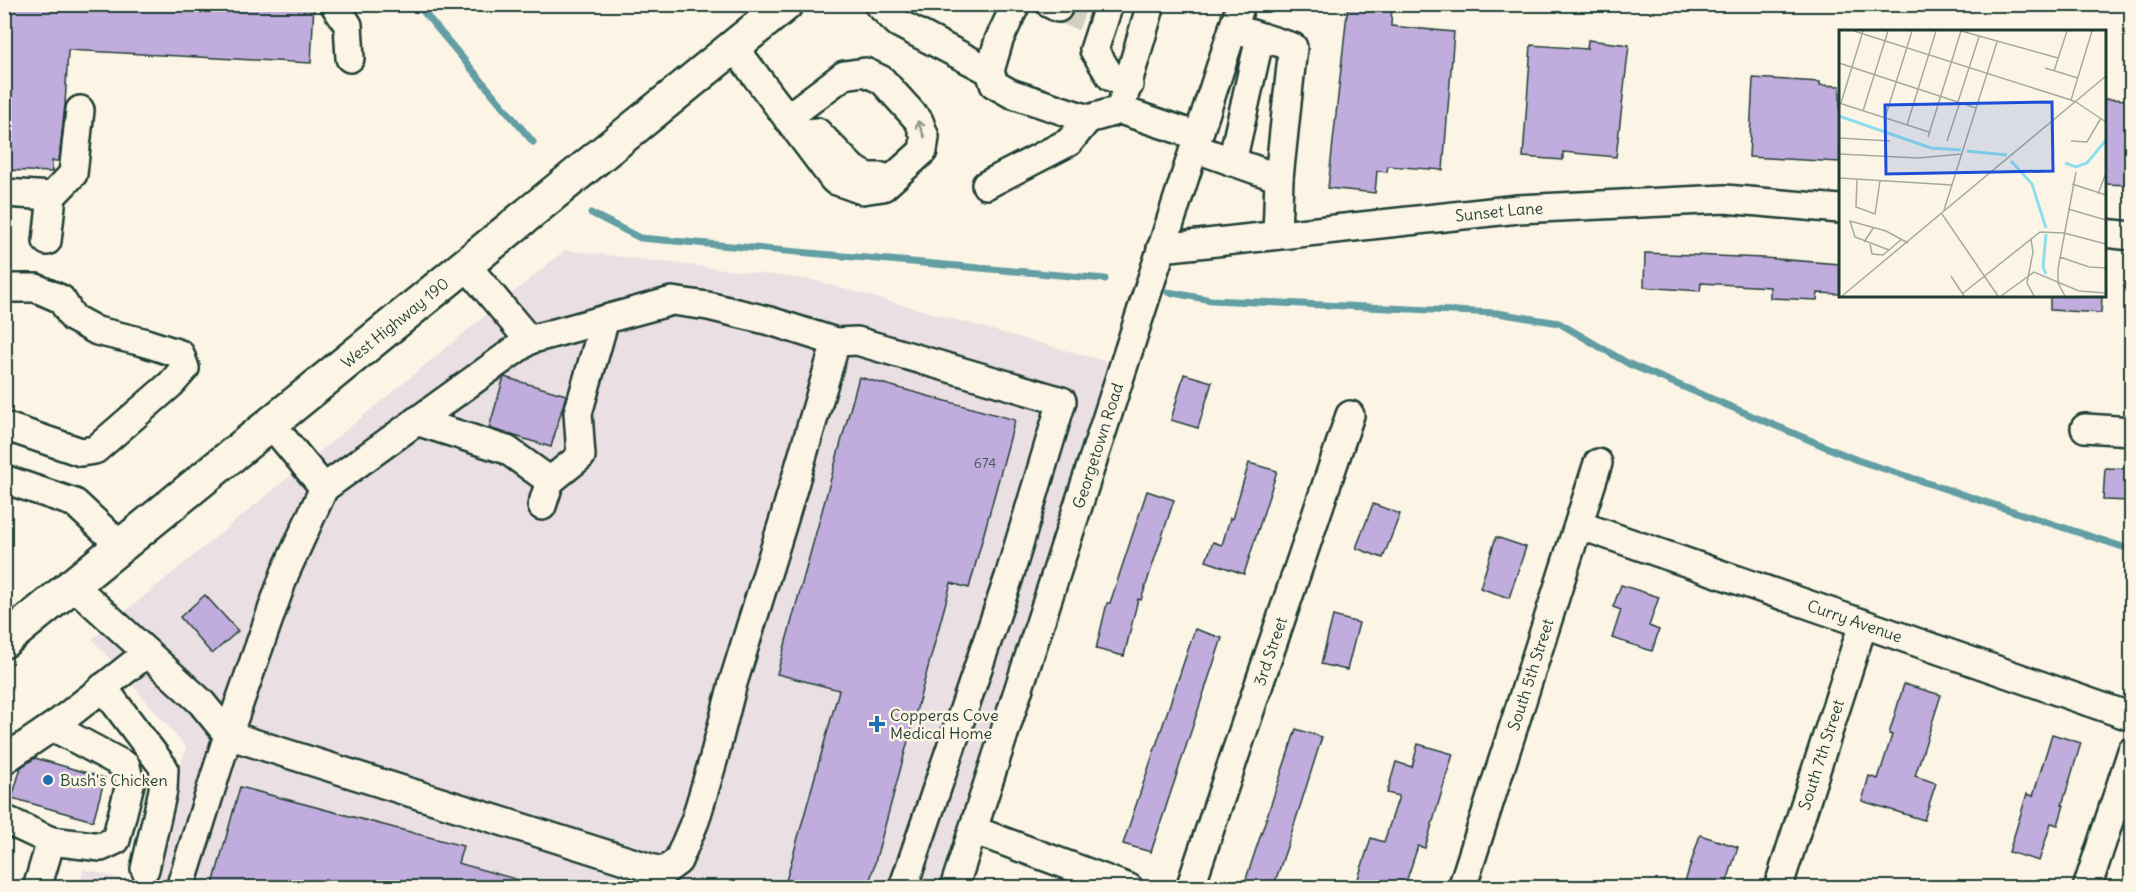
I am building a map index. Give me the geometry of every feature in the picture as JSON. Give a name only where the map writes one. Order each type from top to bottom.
[{"type":"main road","name":"West Highway 190","points":[[4,640],[786,4]]},
{"type":"street","points":[[334,4],[348,25],[350,57]]},
{"type":"street","points":[[878,4],[898,23],[990,70]]},
{"type":"street","points":[[1016,4],[999,40],[990,70],[994,84],[1010,93],[1089,119]]},
{"type":"street","points":[[1120,110],[1151,4]]},
{"type":"street","points":[[1098,15],[1094,50],[1111,77],[1129,85]]},
{"type":"street","points":[[1237,16],[1260,37],[1293,47],[1280,178],[1277,236]]},
{"type":"street","name":"Georgetown Road","points":[[954,888],[1237,16]]},
{"type":"street","points":[[1232,162],[1260,37]]},
{"type":"street","points":[[734,47],[793,126],[834,180],[862,190],[883,187],[923,151],[925,137],[919,121],[882,80],[865,72],[844,75],[793,126]]},
{"type":"street","points":[[47,240],[52,196],[73,174],[80,110]]},
{"type":"street","points":[[986,185],[1069,142],[1089,119],[1120,110],[1196,142],[1232,162],[1280,178]]},
{"type":"street","points":[[4,193],[52,196]]},
{"type":"street","name":"Sunset Lane","points":[[1161,248],[1518,209],[1725,199],[1839,209]]},
{"type":"street","points":[[2106,233],[2132,236]]},
{"type":"street","points":[[466,265],[529,340]]},
{"type":"street","points":[[4,288],[36,288],[61,299],[73,318],[97,331],[180,354],[185,368],[171,384],[95,450],[81,452],[4,426]]},
{"type":"street","points":[[180,888],[228,735],[285,573],[324,488],[529,340],[672,301],[708,306],[770,321],[836,342],[857,341],[1062,401],[1010,577],[903,888]]},
{"type":"street","points":[[542,506],[550,481],[581,456],[578,413],[605,319]]},
{"type":"street","points":[[73,585],[201,702],[228,735],[663,872],[678,861],[695,821],[733,683],[836,342]]},
{"type":"street","name":"3rd Street","points":[[1190,888],[1350,415]]},
{"type":"street","points":[[416,421],[507,450],[550,481]]},
{"type":"street","points":[[271,424],[324,488]]},
{"type":"street","points":[[2085,428],[2132,431]]},
{"type":"street","name":"South 5th Street","points":[[1462,888],[1598,463]]},
{"type":"street","points":[[4,479],[75,503],[120,546]]},
{"type":"street","name":"Curry Avenue","points":[[1579,525],[2132,717]]},
{"type":"street","name":"South 7th Street","points":[[1778,888],[1863,624]]},
{"type":"street","points":[[4,760],[52,727],[147,652]]},
{"type":"street","points":[[103,687],[164,768],[163,790],[145,869]]},
{"type":"street","points":[[4,819],[51,841],[101,847],[116,840],[130,784],[126,766],[52,727]]},
{"type":"street","points":[[2087,888],[2132,751]]},
{"type":"street","points":[[973,830],[1128,888]]},
{"type":"street","points":[[37,888],[51,841]]},
{"type":"shaded area","points":[[565,250],[813,280],[1108,362],[937,887],[78,888],[84,869],[147,886],[186,747],[92,639]]},
{"type":"building","points":[[4,4],[314,4],[311,63],[68,50],[59,161],[52,161],[52,172],[4,170]]},
{"type":"building","points":[[1348,4],[1392,4],[1391,26],[1454,32],[1443,170],[1388,166],[1387,172],[1377,171],[1375,193],[1328,188]]},
{"type":"building","points":[[1588,40],[1629,45],[1616,157],[1563,152],[1563,160],[1523,157],[1531,45],[1587,49]]},
{"type":"building","points":[[1753,78],[1820,82],[1820,85],[1839,86],[1839,162],[1749,157]]},
{"type":"building","points":[[2106,99],[2132,100],[2132,185],[2106,184]]},
{"type":"building","points":[[1645,253],[1839,264],[1839,294],[1818,293],[1817,300],[1770,298],[1770,287],[1701,283],[1700,291],[1644,287]]},
{"type":"building","points":[[2050,297],[2102,297],[2101,313],[2050,310]]},
{"type":"building","points":[[1184,374],[1212,382],[1198,428],[1171,420]]},
{"type":"building","points":[[504,377],[566,395],[551,447],[489,428]]},
{"type":"building","points":[[859,377],[1015,420],[969,588],[951,583],[868,888],[784,888],[839,690],[777,674]]},
{"type":"building","points":[[1249,463],[1277,471],[1244,574],[1206,561],[1213,542],[1222,545]]},
{"type":"building","points":[[2105,468],[2132,469],[2132,501],[2103,500]]},
{"type":"building","points":[[1147,491],[1174,500],[1141,600],[1138,599],[1124,656],[1096,649],[1107,603],[1110,603]]},
{"type":"building","points":[[1373,504],[1400,514],[1383,558],[1356,548]]},
{"type":"building","points":[[1496,537],[1526,547],[1509,598],[1480,588]]},
{"type":"building","points":[[1621,585],[1659,597],[1649,626],[1659,630],[1652,651],[1612,638],[1621,610],[1613,607]]},
{"type":"building","points":[[205,595],[238,631],[212,654],[180,617]]},
{"type":"building","points":[[1333,616],[1359,623],[1347,670],[1321,664]]},
{"type":"building","points":[[1195,629],[1222,638],[1151,852],[1123,844]]},
{"type":"building","points":[[1904,684],[1941,695],[1915,776],[1936,783],[1924,820],[1862,801],[1869,776],[1878,779],[1892,735],[1889,734]]},
{"type":"building","points":[[1296,729],[1322,737],[1290,838],[1273,888],[1243,888]]},
{"type":"building","points":[[2052,734],[2081,743],[2058,825],[2051,823],[2039,861],[2009,852],[2027,794],[2033,796]]},
{"type":"building","points":[[1418,744],[1453,754],[1425,848],[1418,846],[1404,888],[1355,888],[1371,838],[1384,842],[1399,796],[1387,793],[1396,762],[1412,767]]},
{"type":"building","points":[[35,758],[105,778],[93,821],[12,798],[21,767]]},
{"type":"building","points":[[240,787],[463,846],[458,863],[526,882],[525,888],[212,888]]},
{"type":"building","points":[[1700,835],[1738,847],[1725,888],[1683,888]]},
{"type":"waterway","points":[[417,4],[533,142]]},
{"type":"waterway","points":[[591,213],[640,238],[1105,279]]},
{"type":"waterway","points":[[1168,292],[1211,300],[1497,313],[1559,323],[1629,364],[1857,460],[2132,550]]},
{"type":"tunnel","points":[[1058,8],[1084,18]]},
{"type":"place","name":"Copperas Cove Medical Home","points":[[877,724]]},
{"type":"place","name":"Bush's Chicken","points":[[48,780]]}]
